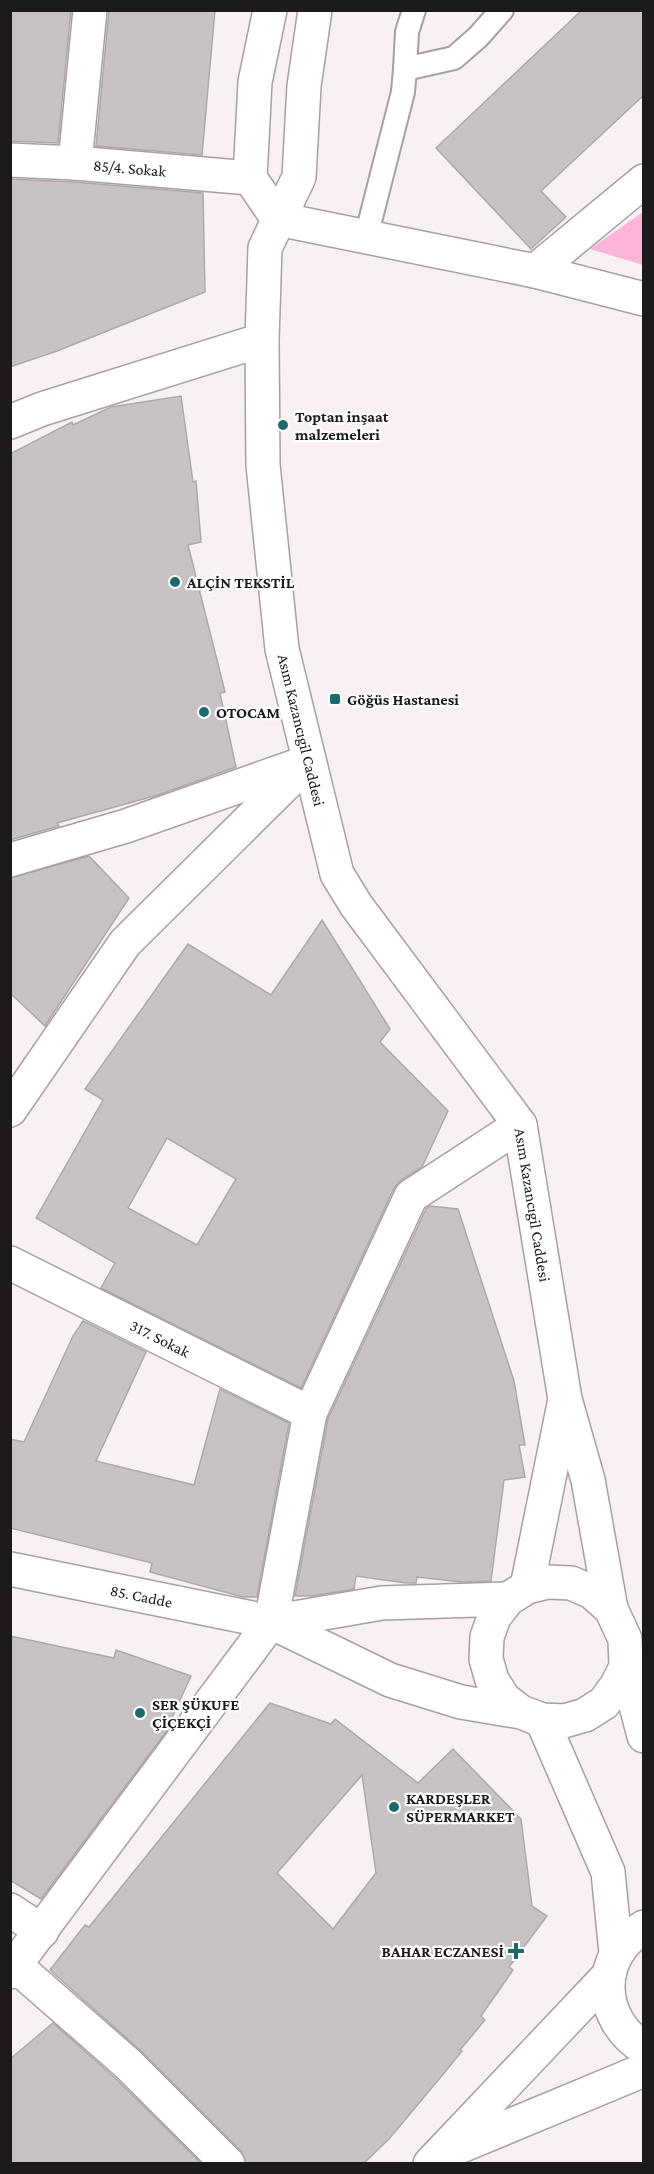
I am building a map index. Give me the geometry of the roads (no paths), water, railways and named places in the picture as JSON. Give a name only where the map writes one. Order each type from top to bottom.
[{"type":"street","points":[[75,162],[90,10]]},
{"type":"street","points":[[270,10],[255,82],[250,178],[278,219],[535,271],[644,299]]},
{"type":"street","name":"Asım Kazancıgil Caddesi","points":[[315,10],[304,86],[299,177],[265,248],[262,340],[263,465],[282,648],[337,874],[356,905],[520,1125],[565,1399]]},
{"type":"street","name":"85/4. Sokak","points":[[10,160],[75,162],[250,178]]},
{"type":"street","points":[[535,271],[644,181]]},
{"type":"street","points":[[10,422],[42,409],[262,340]]},
{"type":"street","points":[[10,860],[126,826],[309,761]]},
{"type":"street","points":[[10,1110],[125,943],[309,761]]},
{"type":"street","points":[[228,2163],[128,2064],[13,1969],[271,1622],[310,1413],[411,1196],[520,1125]]},
{"type":"street","name":"317. Sokak","points":[[10,1263],[310,1413]]},
{"type":"street","points":[[565,1399],[517,1593],[494,1617],[487,1638],[486,1659],[492,1680],[504,1699],[532,1716],[608,1872],[612,1964],[608,1998],[616,2021],[629,2039],[644,2048]]},
{"type":"street","points":[[565,1399],[588,1480],[611,1609],[625,1639],[626,1667],[644,1736]]},
{"type":"street","name":"85. Cadde","points":[[10,1569],[271,1622]]},
{"type":"street","points":[[271,1622],[382,1603],[517,1593],[548,1582],[571,1582],[592,1592],[611,1609]]},
{"type":"street","points":[[271,1622],[390,1680],[461,1701],[564,1721],[585,1715],[604,1703],[626,1667]]},
{"type":"street","points":[[10,1910],[42,1931]]},
{"type":"street","points":[[435,2159],[612,1964],[631,1935],[644,1927]]},
{"type":"street","points":[[435,2159],[644,2070]]},
{"type":"lane","points":[[366,237],[403,92],[407,32],[414,10]]},
{"type":"lane","points":[[405,69],[454,58],[478,37],[502,10]]},
{"type":"place","name":"Toptan inşaat malzemeleri","points":[[283,425]]},
{"type":"place","name":"ALÇİN TEKSTİL","points":[[175,582]]},
{"type":"place","name":"Göğüs Hastanesi","points":[[335,699]]},
{"type":"place","name":"OTOCAM","points":[[204,712]]},
{"type":"place","name":"SER ŞÜKUFE ÇİÇEKÇİ","points":[[140,1713]]},
{"type":"place","name":"KARDEŞLER SÜPERMARKET","points":[[394,1807]]},
{"type":"place","name":"BAHAR ECZANESİ","points":[[516,1951]]}]
